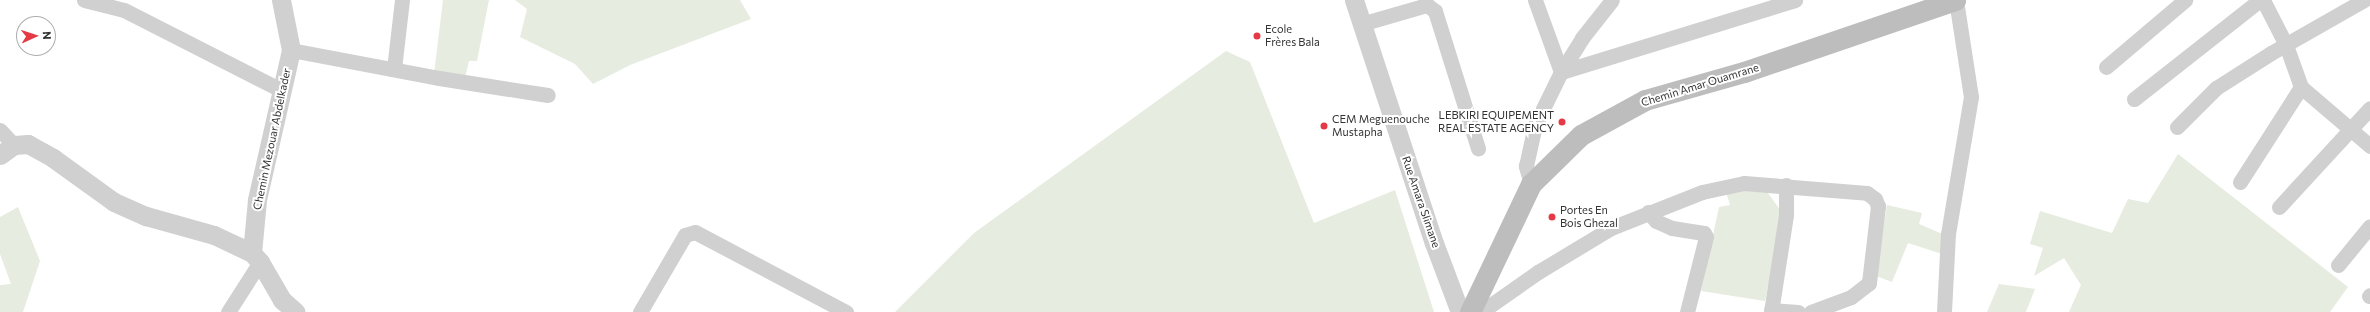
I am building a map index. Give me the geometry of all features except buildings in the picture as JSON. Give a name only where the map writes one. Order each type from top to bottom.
[{"type":"main road","name":"Chemin Amar Ouamrane","points":[[1470,312],[1531,184],[1581,135],[1645,100],[1744,72],[1956,0]]},
{"type":"street","name":"Chemin Mezouar Abdelkader","points":[[256,258],[257,200],[291,50],[282,0]]},
{"type":"street","points":[[394,68],[402,0]]},
{"type":"street","name":"Rue Amara Slimane","points":[[1354,0],[1460,312]]},
{"type":"street","points":[[1535,0],[1561,72]]},
{"type":"street","points":[[1531,184],[1526,166],[1535,125],[1561,72],[1582,38],[1612,0]]},
{"type":"street","points":[[1561,72],[1795,0]]},
{"type":"street","points":[[1944,312],[1948,234],[1970,97],[1956,0]]},
{"type":"street","points":[[2106,67],[2185,0]]},
{"type":"street","points":[[2134,99],[2262,0],[2286,46],[2301,87],[2370,146]]},
{"type":"street","points":[[2177,127],[2216,88],[2364,0]]},
{"type":"street","points":[[88,1],[124,10],[281,90]]},
{"type":"street","points":[[1361,24],[1427,5],[1435,11],[1478,148]]},
{"type":"street","points":[[291,50],[394,68],[439,78],[548,95]]},
{"type":"street","points":[[2240,182],[2301,87]]},
{"type":"street","points":[[2280,207],[2352,130],[2370,108]]},
{"type":"street","points":[[0,130],[7,150],[28,144],[53,158],[114,202],[146,216],[214,235],[256,258],[282,300],[296,312]]},
{"type":"street","points":[[1481,312],[1538,272],[1611,228],[1648,212],[1702,192],[1733,184],[1786,186],[1867,193],[1875,199],[1878,206],[1869,283],[1851,297],[1811,312]]},
{"type":"street","points":[[1786,186],[1786,215],[1771,311],[1798,312]]},
{"type":"street","points":[[1648,212],[1656,221],[1672,228],[1704,233],[1706,237],[1687,312]]},
{"type":"street","points":[[2338,265],[2370,226]]},
{"type":"street","points":[[640,312],[685,234],[695,232],[846,312]]},
{"type":"street","points":[[228,312],[256,258]]},
{"type":"shaded area","points":[[443,0],[489,0],[477,61],[469,61],[465,78],[434,74]]},
{"type":"shaded area","points":[[515,0],[740,0],[751,19],[630,65],[593,84],[575,64],[520,37],[527,9]]},
{"type":"shaded area","points":[[1226,51],[1250,62],[1314,223],[1395,190],[1434,312],[895,312],[974,233]]},
{"type":"shaded area","points":[[2178,154],[2348,287],[2330,312],[2069,312],[2081,285],[2064,258],[2034,276],[2043,248],[2030,244],[2040,211],[2112,233],[2128,199],[2148,203]]},
{"type":"shaded area","points":[[1743,188],[1765,189],[1783,214],[1765,301],[1701,291],[1719,207],[1730,205],[1726,192]]},
{"type":"shaded area","points":[[1887,205],[1922,213],[1919,224],[1945,235],[1942,254],[1908,243],[1892,282],[1876,276]]},
{"type":"shaded area","points":[[18,207],[40,261],[23,312],[0,312],[0,285],[11,284],[0,254],[0,217]]},
{"type":"shaded area","points":[[1999,284],[2035,289],[2026,312],[1987,312]]},
{"type":"place","name":"Ecole Frères Bala","points":[[1257,36]]},
{"type":"place","name":"LEBKIRI EQUIPEMENT REAL ESTATE AGENCY","points":[[1562,122]]},
{"type":"place","name":"CEM Meguenouche Mustapha","points":[[1324,126]]},
{"type":"place","name":"Portes En Bois Ghezal","points":[[1552,217]]}]
